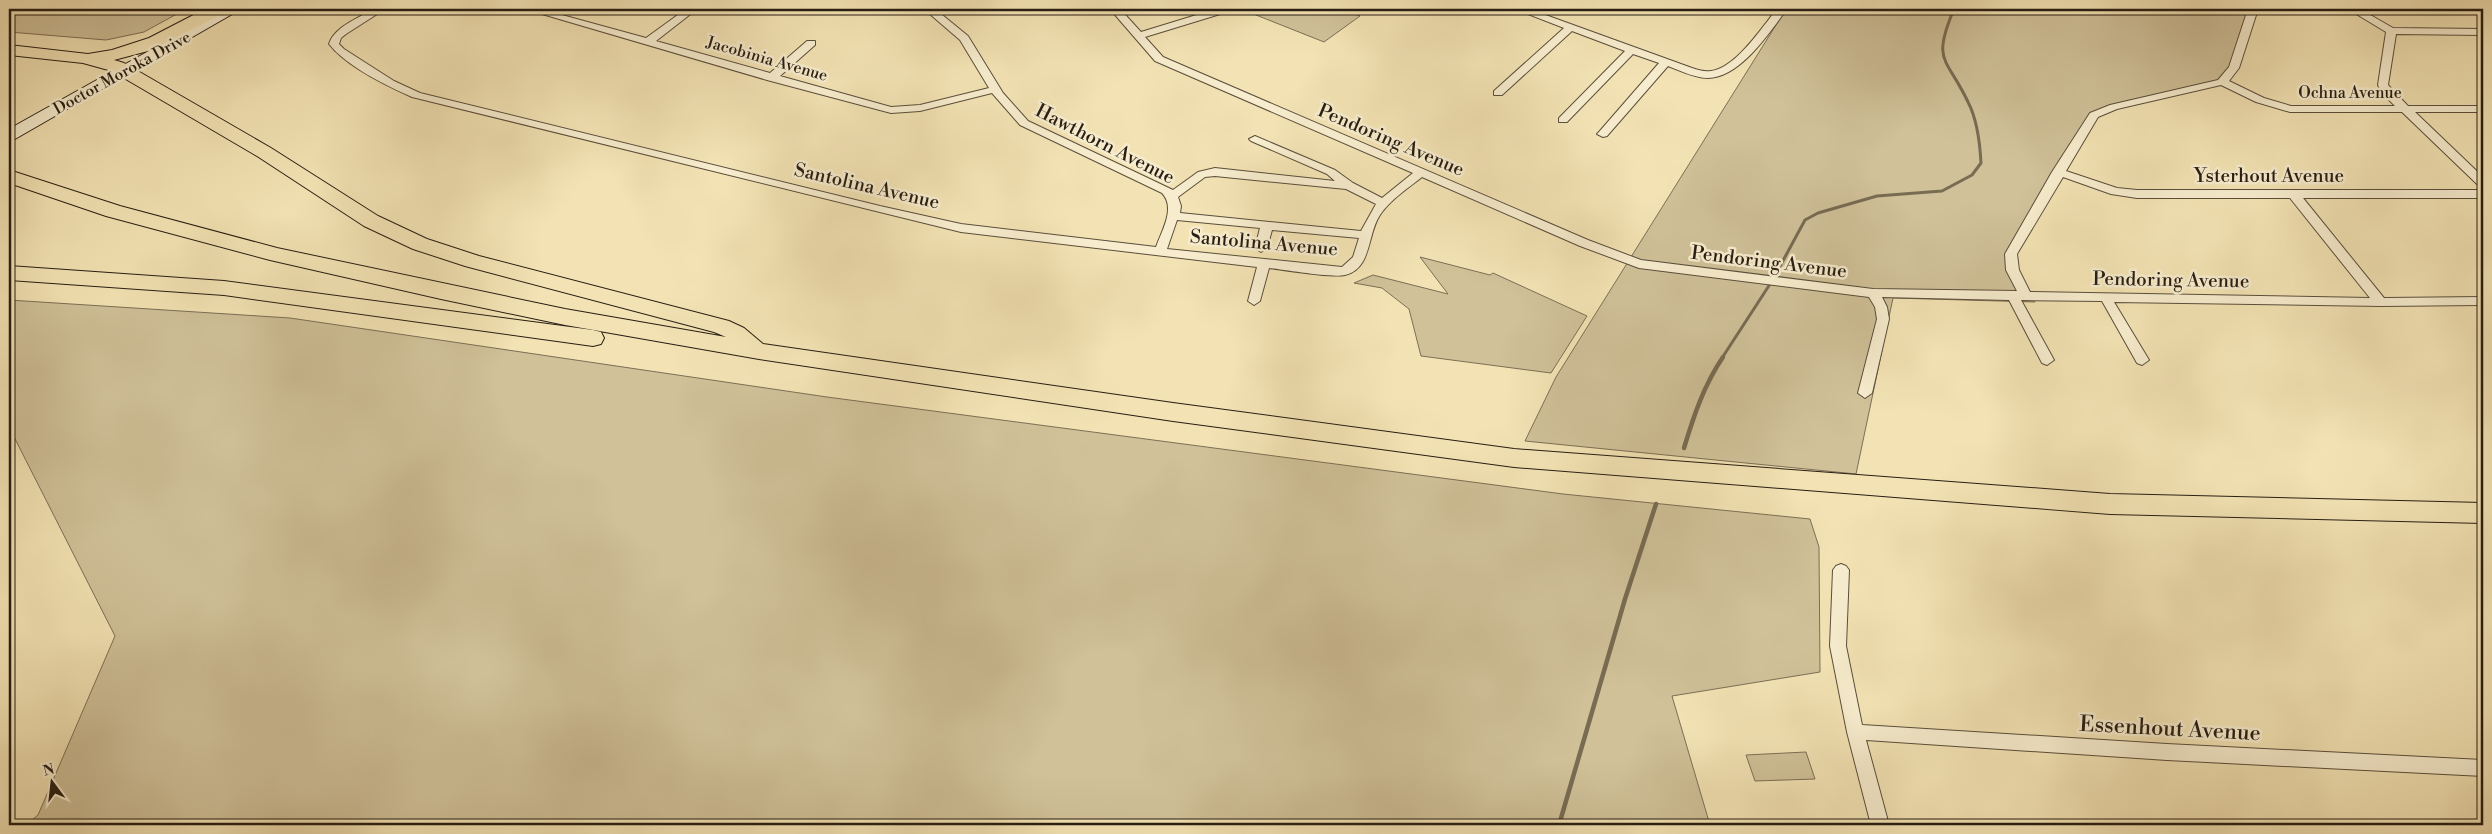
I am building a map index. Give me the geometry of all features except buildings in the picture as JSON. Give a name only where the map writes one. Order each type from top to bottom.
[{"type":"highway","points":[[83,58],[110,56],[140,50],[215,11]]},
{"type":"highway","points":[[144,82],[142,73],[150,61],[189,35]]},
{"type":"highway","points":[[9,50],[83,58],[121,69],[264,152],[371,221],[420,244],[472,261],[721,326],[736,333],[759,351]]},
{"type":"highway","points":[[9,176],[112,211],[277,255],[555,316],[759,351],[1173,412],[1514,458],[2110,504],[2483,513]]},
{"type":"highway","points":[[9,273],[224,288],[606,339],[720,352],[759,351]]},
{"type":"main road","name":"Doctor Moroka Drive","points":[[9,129],[189,35],[234,9]]},
{"type":"main road","name":"Doctor Moroka Drive","points":[[9,136],[215,11]]},
{"type":"street","name":"Santolina Avenue","points":[[380,9],[342,32],[336,37],[334,44],[340,51],[390,84],[416,95],[952,226],[1030,238],[1336,271],[1350,269],[1358,262],[1365,235],[1375,212],[1420,173]]},
{"type":"street","name":"Jacobinia Avenue","points":[[533,9],[771,78],[891,110],[920,108],[996,88]]},
{"type":"street","points":[[648,42],[692,9]]},
{"type":"street","name":"Hawthorn Avenue","points":[[929,9],[963,37],[1015,116],[1024,123],[1166,190],[1172,196],[1175,202],[1173,216],[1160,252]]},
{"type":"street","name":"Pendoring Avenue","points":[[1115,9],[1159,59],[1420,173],[1632,262],[1666,268],[1873,293],[2381,302],[2483,301]]},
{"type":"street","points":[[1138,36],[1226,9]]},
{"type":"street","points":[[1520,9],[1692,72],[1714,75],[1726,71],[1738,62],[1782,9]]},
{"type":"street","points":[[2047,360],[2020,296],[2009,261],[2011,254],[2058,172],[2094,115],[2101,110],[2222,82],[2234,68],[2253,9]]},
{"type":"street","points":[[2354,9],[2391,31],[2483,32]]},
{"type":"street","points":[[1498,93],[1570,28]]},
{"type":"street","points":[[2391,31],[2383,85],[2483,183]]},
{"type":"street","points":[[771,78],[811,43]]},
{"type":"street","points":[[1562,120],[1631,50]]},
{"type":"street","points":[[1603,134],[1666,62]]},
{"type":"street","name":"Ochna Avenue","points":[[2222,82],[2260,100],[2290,109],[2483,109]]},
{"type":"street","points":[[1255,139],[1330,172],[1349,186],[1384,204]]},
{"type":"street","points":[[1172,196],[1202,174],[1215,172],[1349,186]]},
{"type":"street","name":"Ysterhout Avenue","points":[[2058,172],[2124,193],[2295,196],[2483,194]]},
{"type":"street","points":[[2295,196],[2381,302]]},
{"type":"street","points":[[1173,216],[1365,235]]},
{"type":"street","points":[[1261,248],[1266,226]]},
{"type":"street","points":[[1254,301],[1264,264]]},
{"type":"street","points":[[1865,393],[1883,318],[1881,308],[1873,293]]},
{"type":"street","points":[[2106,298],[2142,360]]},
{"type":"street","points":[[1841,570],[1838,646],[1855,732],[1880,825]]},
{"type":"street","name":"Essenhout Avenue","points":[[1855,732],[2177,753],[2483,768]]},
{"type":"shaded area","points":[[9,9],[186,9],[144,32],[106,40],[9,32]]},
{"type":"shaded area","points":[[1251,9],[1340,9],[1360,16],[1324,42],[1246,11]]},
{"type":"shaded area","points":[[1786,9],[2249,9],[2227,83],[2098,112],[2012,258],[2035,302],[1893,298],[1856,474],[1525,441],[1556,377]]},
{"type":"shaded area","points":[[1420,257],[1490,275],[1493,273],[1587,316],[1551,373],[1421,356],[1409,309],[1382,288],[1354,283],[1373,275],[1448,294]]},
{"type":"shaded area","points":[[9,300],[290,318],[827,397],[1563,494],[1810,519],[1819,547],[1820,672],[1672,696],[1710,825],[26,825],[38,815],[115,636],[9,427]]},
{"type":"shaded area","points":[[1806,752],[1815,779],[1755,781],[1746,755]]},
{"type":"waterway","points":[[1722,358],[1772,281],[1805,220],[1818,213],[1877,196],[1942,191],[1972,175],[1981,163],[1974,116],[1944,59],[1944,40],[1954,9]]},
{"type":"waterway","points":[[1684,448],[1700,401],[1710,378],[1723,357]]},
{"type":"waterway","points":[[1559,825],[1625,599],[1656,504]]}]
